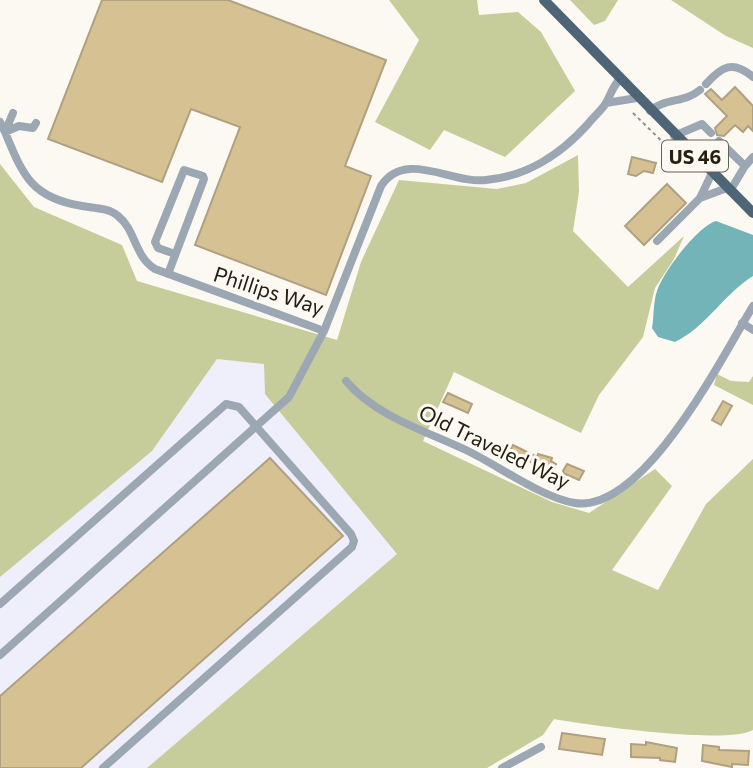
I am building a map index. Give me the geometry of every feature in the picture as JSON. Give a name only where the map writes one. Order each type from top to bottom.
[{"type":"main road","name":"US 46","points":[[544,0],[637,99],[753,213]]},
{"type":"street","points":[[650,111],[659,103],[686,99],[703,87],[718,70],[728,66],[739,68],[753,77]]},
{"type":"street","name":"Phillips Way","points":[[0,122],[20,168],[33,186],[56,201],[116,214],[124,222],[144,260],[168,274],[324,331],[381,186],[391,173],[409,167],[466,181],[517,174],[561,151],[606,103],[612,87],[619,80]]},
{"type":"street","points":[[606,103],[637,99]]},
{"type":"street","points":[[5,132],[13,113]]},
{"type":"street","points":[[5,132],[19,126],[33,128],[36,123]]},
{"type":"street","points":[[674,136],[702,124],[711,133]]},
{"type":"street","points":[[719,141],[745,166]]},
{"type":"street","points":[[700,198],[728,190],[753,157]]},
{"type":"street","points":[[168,274],[204,179],[204,176],[184,170],[155,242],[158,248],[175,254]]},
{"type":"street","points":[[657,241],[700,198],[712,173]]},
{"type":"street","name":"Old Traveled Way","points":[[346,382],[370,403],[540,489],[571,502],[589,503],[606,498],[624,486],[661,453],[753,306]]},
{"type":"street","points":[[742,323],[753,330]]},
{"type":"street","points":[[0,655],[289,397],[324,331]]},
{"type":"street","points":[[0,604],[226,404],[239,407],[351,534],[354,541],[352,547],[103,768]]},
{"type":"street","points":[[502,768],[541,747]]},
{"type":"path","points":[[633,113],[682,162]]},
{"type":"shaded area","points":[[217,359],[264,364],[265,394],[397,554],[147,768],[0,768],[0,577],[152,451]]},
{"type":"green space","points":[[389,0],[477,0],[479,15],[518,12],[541,32],[575,91],[505,157],[444,130],[430,150],[375,122],[419,40]]},
{"type":"green space","points":[[570,0],[618,0],[605,21],[594,25]]},
{"type":"green space","points":[[671,0],[753,0],[753,48],[726,36]]},
{"type":"green space","points":[[578,155],[579,192],[573,231],[628,287],[684,236],[674,259],[655,288],[643,337],[599,395],[581,433],[454,372],[423,441],[552,502],[589,513],[655,469],[672,486],[612,570],[658,590],[706,504],[753,459],[753,730],[738,734],[688,735],[554,719],[543,735],[487,768],[147,768],[397,554],[265,394],[264,364],[217,359],[152,451],[0,577],[0,164],[34,207],[122,245],[137,281],[337,340],[361,262],[399,180],[497,189],[526,183]]},
{"type":"green space","points":[[717,374],[731,381],[749,382],[753,376],[753,405],[714,385]]},
{"type":"water","points":[[716,221],[753,235],[753,276],[686,336],[675,342],[658,337],[652,328],[660,283],[691,241]]},
{"type":"building","points":[[102,0],[228,0],[386,60],[345,166],[371,176],[326,295],[195,245],[240,127],[191,109],[162,182],[48,139]]},
{"type":"building","points":[[735,87],[753,106],[753,131],[748,126],[743,132],[735,125],[724,136],[717,135],[715,128],[727,116],[705,94],[711,89],[722,100]]},
{"type":"building","points":[[632,157],[656,163],[653,173],[644,171],[636,176],[628,174]]},
{"type":"building","points":[[667,184],[686,203],[644,245],[625,226]]},
{"type":"building","points":[[448,393],[472,404],[468,413],[443,402]]},
{"type":"building","points":[[723,401],[732,406],[721,425],[712,420]]},
{"type":"building","points":[[513,445],[537,457],[538,454],[552,458],[551,461],[556,464],[552,471],[547,468],[545,472],[525,458],[524,461],[509,453]]},
{"type":"building","points":[[270,458],[343,536],[81,768],[0,768],[0,696]]},
{"type":"building","points":[[567,464],[584,471],[579,480],[565,474],[563,471]]},
{"type":"building","points":[[562,733],[605,739],[602,755],[559,749]]},
{"type":"building","points":[[646,742],[677,748],[675,762],[660,758],[631,757],[631,744],[646,745]]},
{"type":"building","points":[[703,745],[719,747],[719,750],[749,751],[748,765],[732,764],[732,767],[702,761]]}]
